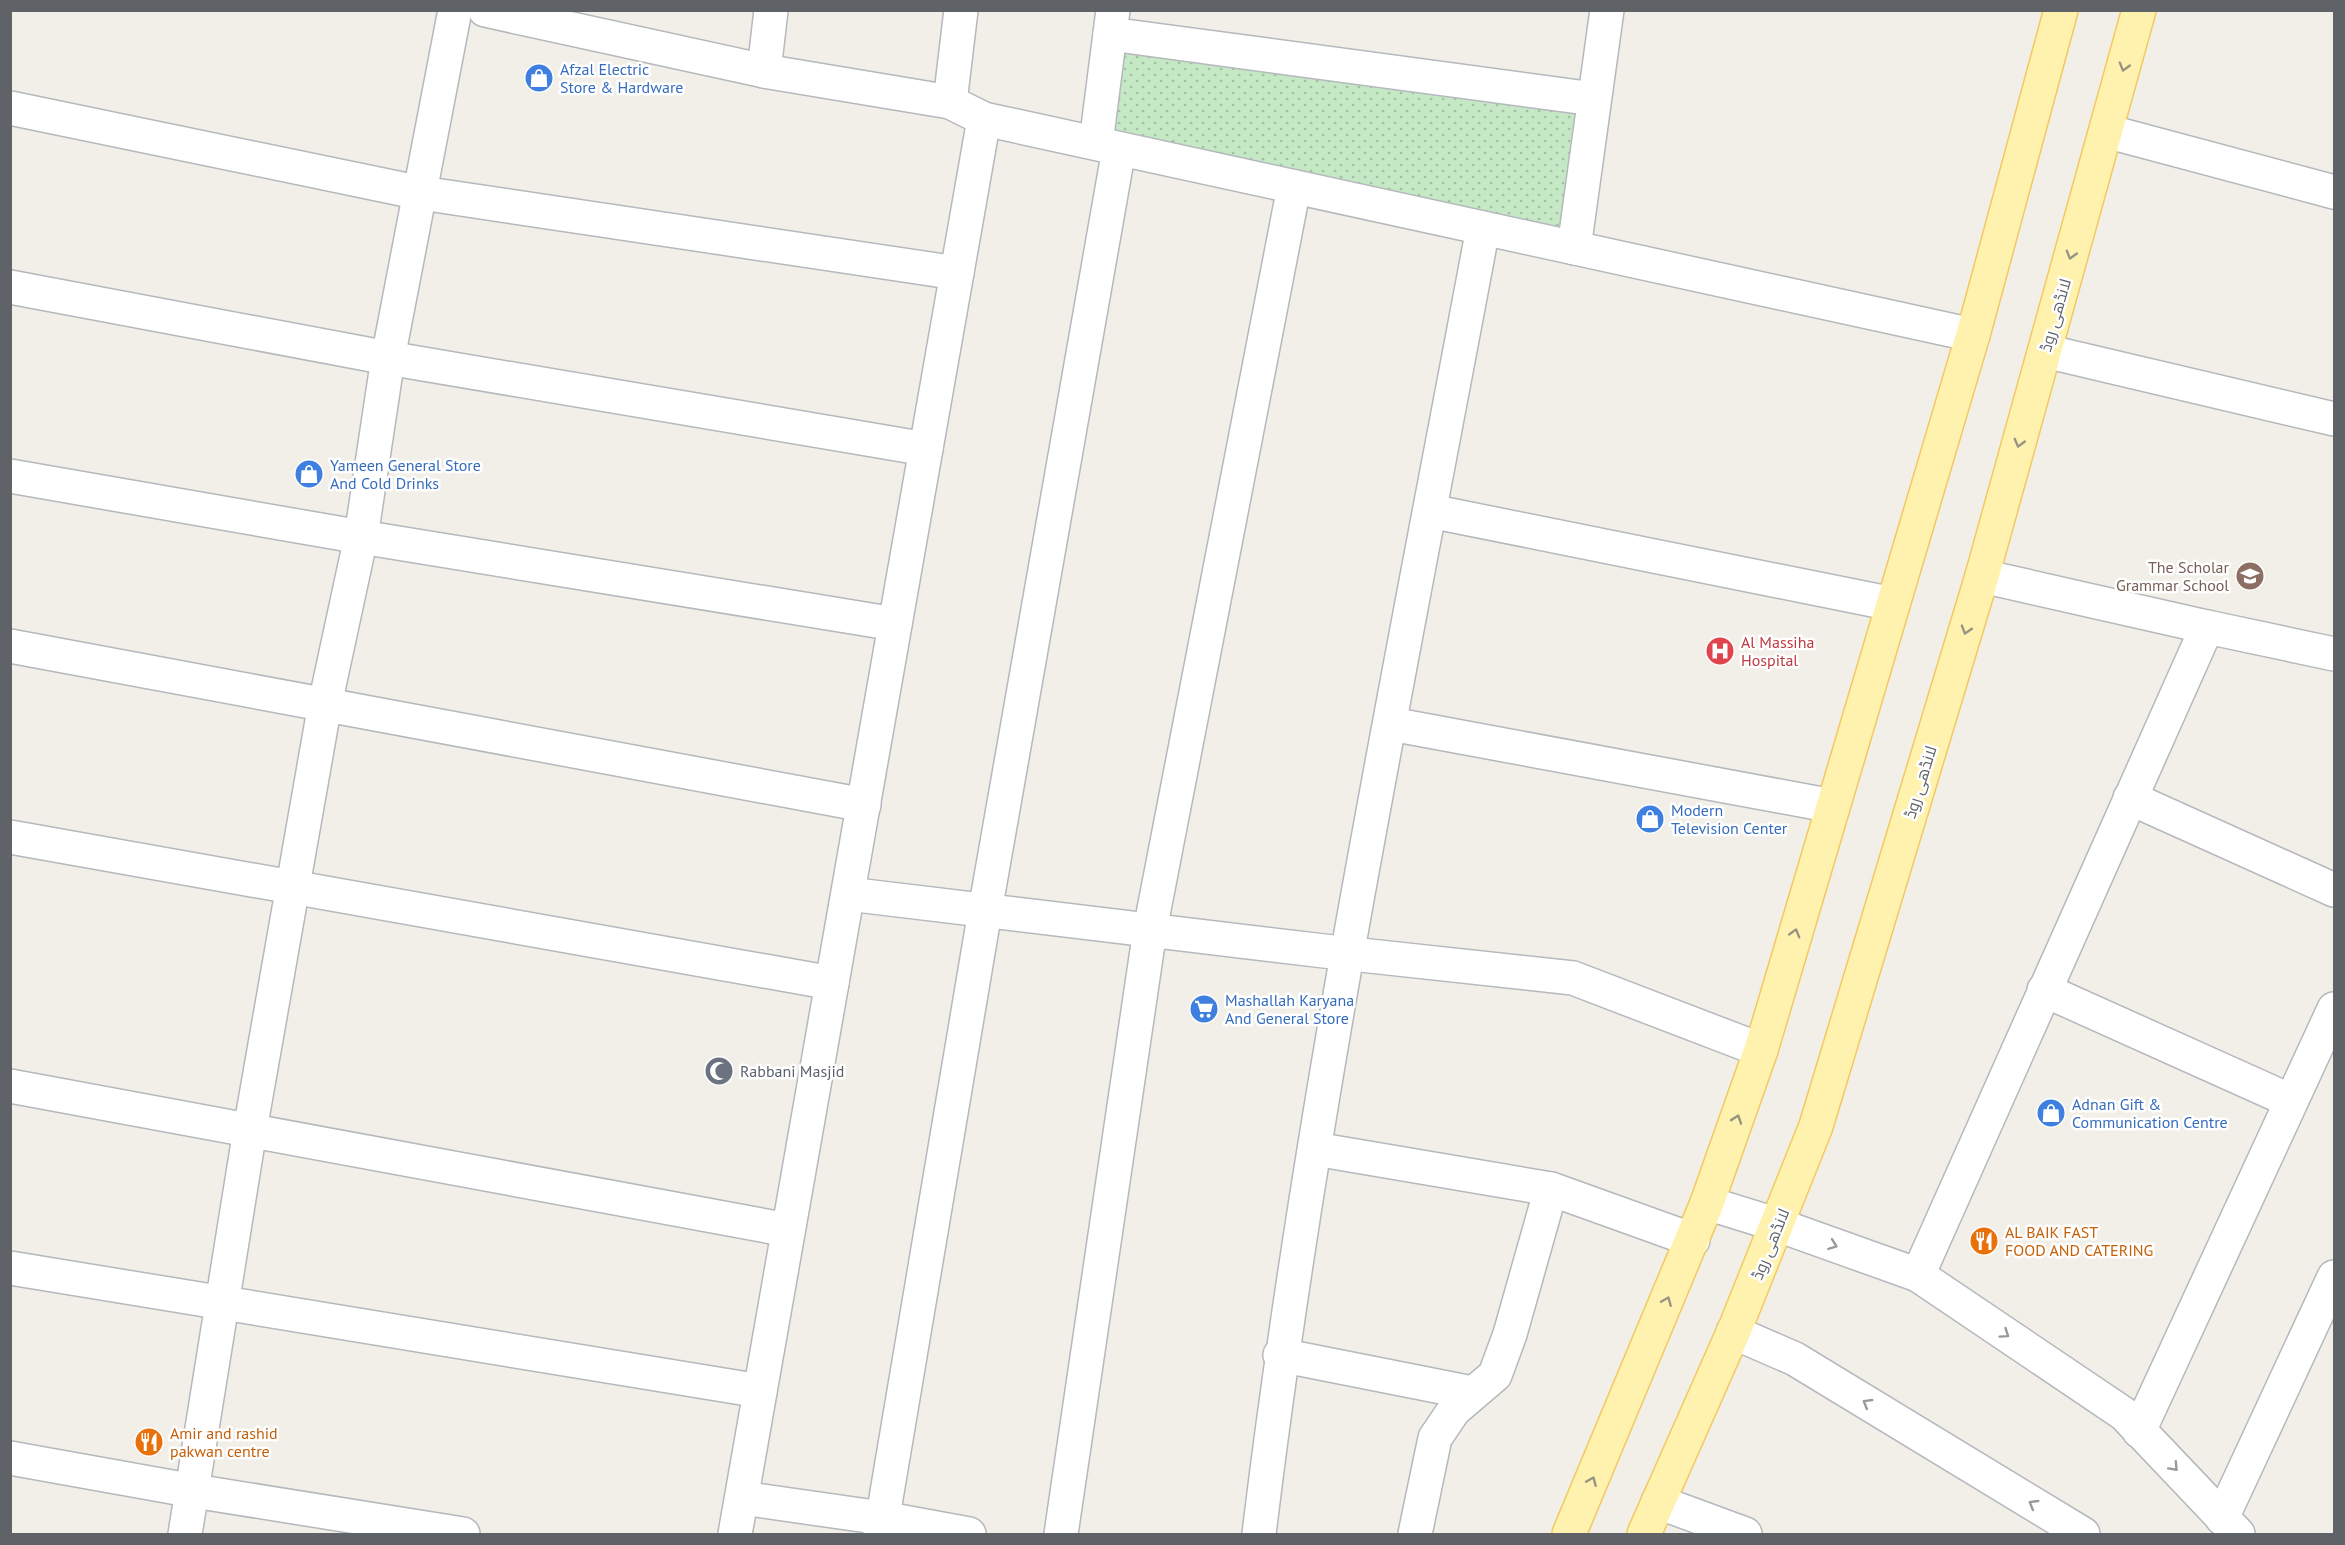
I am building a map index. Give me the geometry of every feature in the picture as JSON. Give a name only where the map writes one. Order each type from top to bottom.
[{"type":"main road","points":[[1569,1534],[1693,1240],[1761,1050],[1973,335],[2061,10]]},
{"type":"main road","name":"لانڈھی روڈ","points":[[1644,1534],[1733,1332],[1816,1126],[1983,576],[2139,10]]},
{"type":"street","points":[[185,1534],[194,1491],[250,1130],[295,888],[325,704],[362,537],[388,358],[455,10]]},
{"type":"street","points":[[485,10],[565,19],[764,71],[950,102],[984,119],[1973,335]]},
{"type":"street","points":[[764,71],[771,10]]},
{"type":"street","points":[[950,102],[961,10]]},
{"type":"street","points":[[1574,248],[1607,10]]},
{"type":"street","points":[[881,1526],[985,911],[1107,146],[1112,22],[1594,99]]},
{"type":"street","points":[[10,108],[421,193],[957,273]]},
{"type":"street","points":[[735,1534],[984,119]]},
{"type":"street","points":[[2106,131],[2334,192]]},
{"type":"street","points":[[1061,1534],[1150,930],[1294,187]]},
{"type":"street","points":[[1258,1534],[1280,1355],[1348,953],[1483,228]]},
{"type":"street","points":[[10,286],[388,358],[926,449]]},
{"type":"street","points":[[2045,351],[2334,419]]},
{"type":"street","points":[[10,476],[362,537],[895,624]]},
{"type":"street","points":[[1430,511],[1893,604]]},
{"type":"street","points":[[1983,576],[2334,654]]},
{"type":"street","points":[[1918,1275],[2207,627]]},
{"type":"street","points":[[10,645],[864,805]]},
{"type":"street","points":[[1390,724],[1833,806]]},
{"type":"street","points":[[2130,798],[2334,890]]},
{"type":"street","points":[[10,837],[832,983]]},
{"type":"street","points":[[848,894],[1573,978],[1761,1050]]},
{"type":"street","points":[[2044,990],[2291,1101]]},
{"type":"street","points":[[2139,1431],[2334,1010]]},
{"type":"street","points":[[10,1086],[788,1230]]},
{"type":"street","points":[[1315,1149],[1551,1189],[1693,1240]]},
{"type":"street","points":[[1415,1534],[1435,1438],[1454,1410],[1495,1375],[1551,1189]]},
{"type":"street","points":[[1707,1203],[1778,1225],[1918,1275],[2124,1414],[2230,1526],[2334,1277]]},
{"type":"street","points":[[10,1268],[760,1391]]},
{"type":"street","points":[[1733,1332],[1795,1359],[2083,1534]]},
{"type":"street","points":[[1280,1355],[1472,1393]]},
{"type":"street","points":[[10,1458],[194,1491],[463,1534]]},
{"type":"street","points":[[742,1497],[881,1526],[969,1534]]},
{"type":"street","points":[[1658,1502],[1745,1534]]},
{"type":"green space","points":[[1110,34],[1594,99],[1574,248],[1096,143]]},
{"type":"place","name":"Afzal Electric Store & Hardware","points":[[539,78]]},
{"type":"place","name":"Yameen General Store And Cold Drinks","points":[[309,474]]},
{"type":"place","name":"The Scholar Grammar School","points":[[2250,576]]},
{"type":"place","name":"Al Massiha Hospital","points":[[1720,651]]},
{"type":"place","name":"Modern Television Center","points":[[1650,819]]},
{"type":"place","name":"Mashallah Karyana And General Store","points":[[1204,1009]]},
{"type":"place","name":"Rabbani Masjid","points":[[719,1071]]},
{"type":"place","name":"Adnan Gift & Communication Centre","points":[[2051,1113]]},
{"type":"place","name":"AL BAIK FAST FOOD AND CATERING","points":[[1984,1241]]},
{"type":"place","name":"Amir and rashid pakwan centre","points":[[149,1442]]}]
